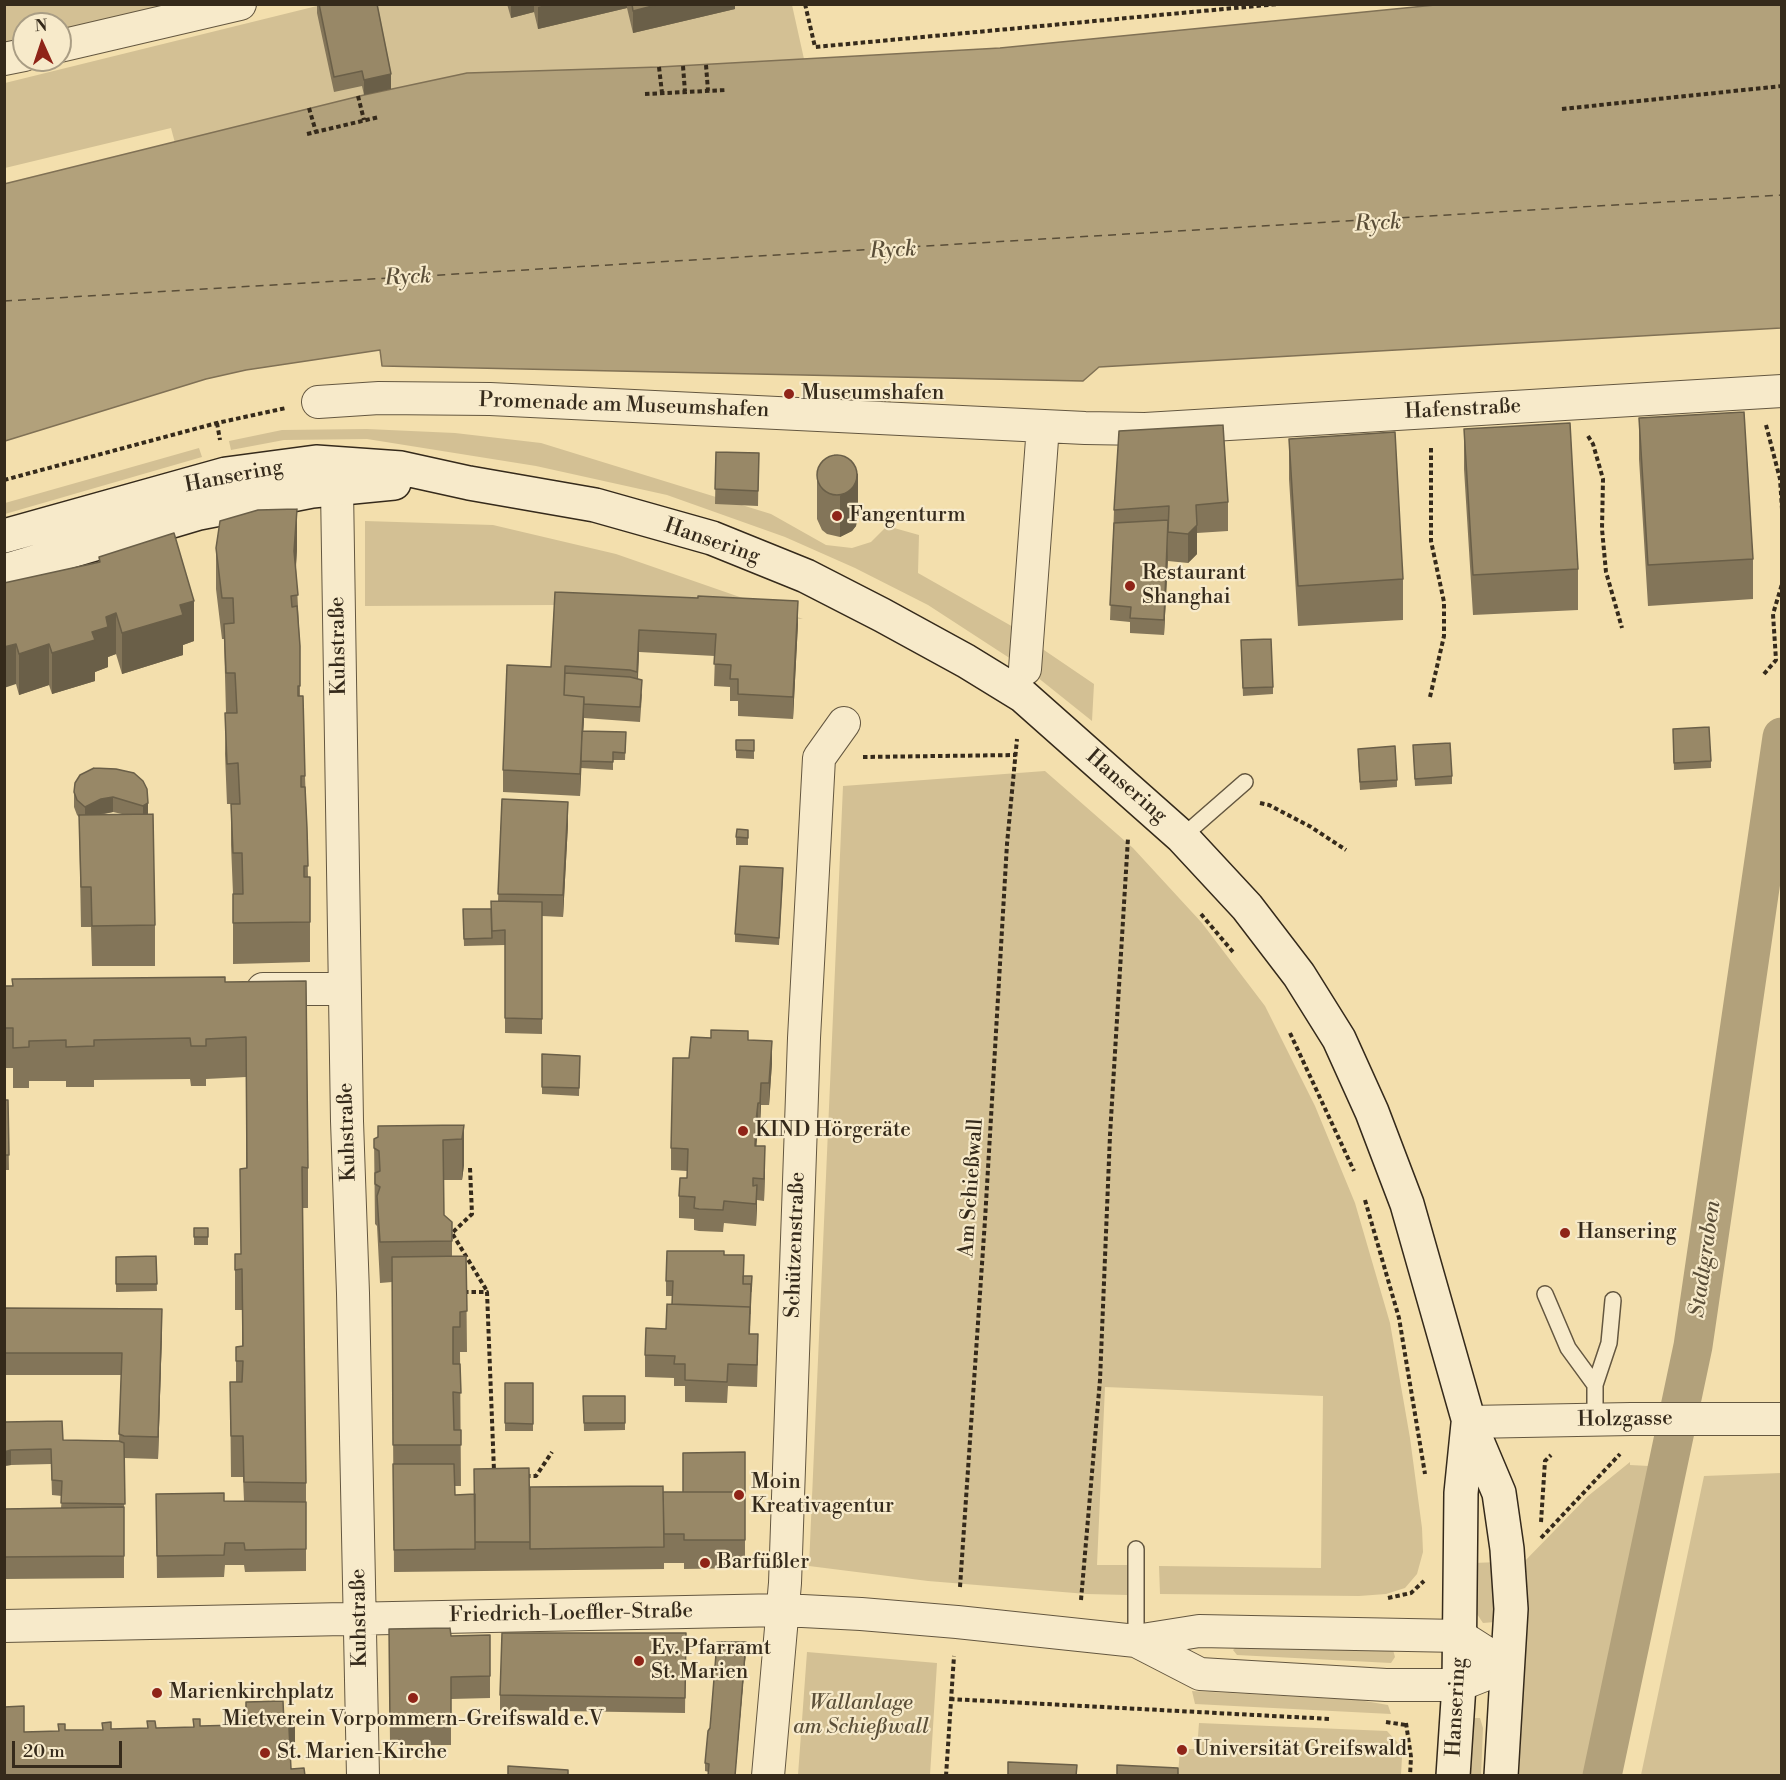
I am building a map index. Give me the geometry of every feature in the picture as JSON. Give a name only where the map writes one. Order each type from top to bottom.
[{"type":"main road","name":"Hansering","points":[[4,536],[226,474],[316,462],[401,468],[469,483],[595,505],[712,538],[806,576],[966,661],[1023,696],[1182,837],[1254,915],[1299,975],[1338,1039],[1372,1112],[1407,1204],[1469,1422],[1499,1493],[1507,1549],[1511,1610],[1501,1776]]},
{"type":"main road","name":"Hansering","points":[[4,572],[199,513],[312,491],[400,482],[469,483]]},
{"type":"main road","name":"Hansering","points":[[1453,1776],[1459,1685],[1461,1493],[1469,1422]]},
{"type":"street","points":[[72,43],[240,4]]},
{"type":"street","name":"Hafenstraße","points":[[1145,429],[1773,391]]},
{"type":"street","name":"Promenade am Museumshafen","points":[[318,402],[379,398],[490,399],[1145,429]]},
{"type":"street","points":[[1025,669],[1043,426]]},
{"type":"street","name":"Kuhstraße","points":[[337,489],[344,989],[363,1776]]},
{"type":"street","points":[[819,758],[844,723]]},
{"type":"street","name":"Schützenstraße","points":[[768,1776],[783,1610],[804,1038],[819,758]]},
{"type":"street","points":[[239,989],[344,989]]},
{"type":"street","name":"Holzgasse","points":[[1469,1422],[1782,1419]]},
{"type":"street","name":"Friedrich-Loeffler-Straße","points":[[4,1626],[783,1610],[946,1621],[1136,1641],[1199,1631],[1460,1636]]},
{"type":"street","points":[[1460,1636],[1507,1666]]},
{"type":"street","name":"Friedrich-Loeffler-Straße","points":[[1136,1641],[1200,1674],[1386,1685],[1459,1685],[1507,1666]]},
{"type":"lane","points":[[1182,837],[1245,782]]},
{"type":"lane","points":[[1545,1294],[1568,1348],[1595,1385]]},
{"type":"lane","points":[[1580,1420],[1609,1343],[1613,1300]]},
{"type":"lane","points":[[1136,1549],[1136,1641]]},
{"type":"path","points":[[805,4],[815,47],[1278,4]]},
{"type":"path","points":[[706,65],[708,91]]},
{"type":"path","points":[[683,66],[685,92]]},
{"type":"path","points":[[659,68],[662,93]]},
{"type":"path","points":[[1562,109],[1782,86]]},
{"type":"path","points":[[645,94],[727,90]]},
{"type":"path","points":[[358,96],[364,120]]},
{"type":"path","points":[[309,108],[316,132]]},
{"type":"path","points":[[307,134],[379,117]]},
{"type":"path","points":[[1773,391],[1766,424],[1780,479],[1782,509]]},
{"type":"path","points":[[4,480],[217,423],[318,402]]},
{"type":"path","points":[[1578,404],[1581,424],[1593,444],[1603,478],[1602,529],[1606,572],[1622,628]]},
{"type":"path","points":[[1430,697],[1444,636],[1444,602],[1431,541],[1431,412]]},
{"type":"path","points":[[1764,674],[1776,660],[1773,614],[1782,584]]},
{"type":"path","points":[[819,758],[1016,755],[1018,736],[1026,744]]},
{"type":"path","name":"Am Schießwall","points":[[960,1592],[1007,844],[1016,755]]},
{"type":"path","points":[[1230,795],[1269,805],[1346,849]]},
{"type":"path","points":[[1081,1602],[1100,1380],[1109,1147],[1128,834],[1136,843]]},
{"type":"path","points":[[1200,913],[1239,958]]},
{"type":"path","points":[[1287,1025],[1356,1175]]},
{"type":"path","points":[[470,1168],[472,1214],[452,1233],[487,1292],[494,1477]]},
{"type":"path","points":[[1364,1197],[1399,1318],[1426,1480]]},
{"type":"path","points":[[453,1292],[487,1292]]},
{"type":"path","points":[[1580,1420],[1545,1461],[1540,1538],[1624,1450]]},
{"type":"path","points":[[515,1476],[536,1476],[552,1452]]},
{"type":"path","points":[[1411,1593],[1423,1582],[1426,1572]]},
{"type":"path","points":[[946,1776],[954,1650]]},
{"type":"path","points":[[950,1699],[1340,1720]]},
{"type":"path","points":[[1405,1718],[1411,1757],[1410,1776]]},
{"type":"path","points":[[1375,1722],[1406,1725]]},
{"type":"green space","points":[[5,5],[175,5],[72,30],[72,12],[12,12],[12,45],[5,47]]},
{"type":"green space","points":[[321,5],[792,5],[804,59],[659,67],[467,73],[364,95],[175,143],[171,128],[5,168],[5,83],[50,72],[72,72],[72,66]]},
{"type":"green space","points":[[367,429],[455,433],[541,443],[771,514],[826,545],[852,548],[871,542],[887,526],[919,535],[918,573],[1015,628],[1011,659],[928,605],[855,568],[785,537],[667,495],[536,466],[367,439],[284,440],[231,450],[229,441],[282,430]]},
{"type":"green space","points":[[199,448],[202,457],[5,514],[5,503]]},
{"type":"green space","points":[[365,521],[493,525],[616,554],[803,619],[553,605],[365,606]]},
{"type":"green space","points":[[1041,648],[1094,684],[1092,721],[1037,677]]},
{"type":"green space","points":[[1045,771],[1133,848],[1202,923],[1265,1006],[1315,1106],[1355,1203],[1390,1323],[1410,1438],[1422,1528],[1423,1552],[1417,1574],[1405,1588],[1386,1594],[1359,1596],[1160,1594],[1159,1566],[1321,1568],[1323,1396],[1105,1387],[1097,1565],[1128,1565],[1128,1595],[1087,1594],[928,1581],[809,1566],[843,786]]},
{"type":"green space","points":[[1630,1462],[1630,1465],[1649,1466],[1589,1775],[1519,1776],[1526,1614],[1521,1565],[1588,1496]]},
{"type":"green space","points":[[1781,1473],[1781,1775],[1641,1775],[1704,1476]]},
{"type":"green space","points":[[1499,1562],[1495,1622],[1483,1623],[1475,1611],[1473,1563]]},
{"type":"green space","points":[[1238,1645],[1392,1646],[1395,1657],[1391,1663],[1237,1655],[1233,1650]]},
{"type":"green space","name":"Wallanlage am Schießwall","points":[[807,1652],[937,1663],[930,1775],[798,1775]]},
{"type":"green space","points":[[1192,1691],[1359,1700],[1388,1705],[1391,1714],[1195,1704]]},
{"type":"green space","points":[[1472,1718],[1480,1718],[1483,1728],[1481,1775],[1468,1776]]},
{"type":"green space","points":[[1199,1723],[1387,1731],[1398,1743],[1402,1757],[1401,1775],[1178,1775],[1180,1749],[1197,1749]]},
{"type":"water","name":"Museumshafen","points":[[1435,5],[1781,5],[1781,328],[1099,367],[1083,381],[382,366],[380,350],[246,370],[206,379],[5,441],[4,184],[364,95],[467,73],[659,67],[1000,48]]},
{"type":"building","points":[[319,4],[377,4],[391,74],[364,80],[362,71],[334,77]]},
{"type":"building","points":[[632,4],[660,4],[633,11]]},
{"type":"building","points":[[1744,412],[1753,559],[1648,565],[1639,418]]},
{"type":"building","points":[[1570,423],[1578,569],[1473,575],[1464,429]]},
{"type":"building","points":[[1223,425],[1228,502],[1196,505],[1197,525],[1188,534],[1168,532],[1169,506],[1114,510],[1119,431]]},
{"type":"building","points":[[1395,432],[1403,579],[1298,586],[1289,439]]},
{"type":"building","points":[[716,452],[759,453],[758,491],[715,489]]},
{"type":"building","points":[[837,455],[845,456],[851,461],[856,467],[856,483],[851,489],[845,494],[837,495],[829,494],[823,489],[818,483],[817,475],[818,467],[823,461],[829,456]]},
{"type":"building","points":[[297,509],[294,551],[298,595],[291,596],[292,607],[297,606],[300,646],[298,696],[303,696],[305,776],[301,776],[301,787],[305,787],[308,866],[304,866],[304,877],[310,877],[310,922],[233,923],[233,894],[243,894],[242,853],[233,853],[231,804],[240,804],[238,763],[227,764],[225,713],[237,713],[235,673],[226,673],[224,624],[234,623],[233,598],[222,598],[216,548],[220,521],[258,510]]},
{"type":"building","points":[[1168,520],[1164,620],[1130,618],[1131,607],[1110,605],[1114,523]]},
{"type":"building","points":[[174,533],[194,601],[180,605],[183,615],[122,633],[116,613],[106,617],[108,627],[92,632],[95,640],[52,653],[49,644],[19,654],[16,644],[4,647],[4,583],[100,562],[99,557]]},
{"type":"building","points":[[555,592],[798,601],[793,697],[738,694],[738,679],[730,679],[731,665],[714,664],[716,634],[639,630],[637,672],[565,666],[564,695],[584,697],[580,774],[503,770],[507,665],[551,667]]},
{"type":"building","points":[[1271,639],[1273,687],[1243,688],[1241,640]]},
{"type":"building","points":[[565,673],[630,677],[642,680],[640,707],[584,704],[584,697],[564,695]]},
{"type":"building","points":[[1709,727],[1711,761],[1674,763],[1673,729]]},
{"type":"building","points":[[582,731],[626,732],[625,753],[613,752],[613,762],[581,761]]},
{"type":"building","points":[[736,740],[754,740],[754,751],[736,750]]},
{"type":"building","points":[[1450,743],[1452,776],[1415,779],[1413,745]]},
{"type":"building","points":[[1395,746],[1397,780],[1360,782],[1358,749]]},
{"type":"building","points":[[94,768],[134,773],[143,781],[147,789],[148,803],[143,806],[113,797],[101,799],[85,807],[77,800],[74,792],[75,783],[80,775]]},
{"type":"building","points":[[502,799],[568,802],[563,895],[498,894]]},
{"type":"building","points":[[153,814],[155,925],[92,926],[91,887],[81,887],[79,815]]},
{"type":"building","points":[[737,829],[748,830],[748,838],[736,837]]},
{"type":"building","points":[[740,866],[783,868],[779,938],[735,934]]},
{"type":"building","points":[[491,901],[542,902],[542,1019],[505,1018],[505,930],[492,931]]},
{"type":"building","points":[[463,909],[491,909],[492,938],[464,939]]},
{"type":"building","points":[[225,977],[225,982],[306,981],[308,1168],[302,1167],[306,1483],[244,1482],[243,1436],[231,1436],[230,1382],[242,1382],[243,1361],[236,1361],[236,1347],[243,1346],[242,1269],[235,1270],[235,1254],[241,1254],[240,1169],[247,1168],[246,1037],[206,1039],[206,1046],[191,1046],[190,1038],[94,1040],[94,1046],[66,1047],[66,1040],[29,1041],[29,1047],[13,1048],[13,1028],[4,1028],[4,986],[13,986],[12,979]]},
{"type":"building","points":[[711,1030],[748,1031],[748,1040],[772,1041],[769,1083],[761,1083],[756,1121],[755,1146],[765,1146],[764,1179],[753,1178],[753,1186],[757,1185],[756,1204],[724,1201],[723,1210],[694,1208],[695,1197],[679,1196],[680,1178],[687,1178],[688,1149],[671,1148],[673,1058],[689,1058],[691,1037],[711,1038]]},
{"type":"building","points":[[542,1054],[580,1056],[579,1088],[542,1087]]},
{"type":"building","points":[[4,1100],[8,1100],[9,1155],[4,1155]]},
{"type":"building","points":[[464,1125],[462,1139],[443,1140],[444,1215],[452,1222],[452,1241],[380,1242],[377,1196],[380,1187],[375,1184],[375,1173],[380,1171],[379,1151],[374,1148],[374,1139],[378,1137],[378,1126]]},
{"type":"building","points":[[194,1228],[208,1228],[208,1237],[194,1237]]},
{"type":"building","points":[[667,1251],[724,1251],[724,1255],[744,1255],[743,1284],[751,1284],[750,1314],[750,1307],[672,1304],[673,1281],[666,1281]]},
{"type":"building","points":[[156,1256],[157,1284],[116,1284],[116,1257]]},
{"type":"building","points":[[466,1256],[467,1311],[460,1312],[460,1327],[453,1327],[453,1364],[460,1364],[461,1393],[453,1392],[454,1430],[461,1430],[461,1445],[393,1445],[392,1257]]},
{"type":"building","points":[[743,1276],[752,1276],[751,1292],[751,1284],[743,1284]]},
{"type":"building","points":[[667,1304],[750,1307],[749,1334],[758,1334],[757,1365],[728,1364],[727,1382],[685,1380],[685,1364],[674,1364],[675,1356],[645,1355],[646,1328],[666,1329]]},
{"type":"building","points":[[4,1308],[162,1309],[158,1437],[119,1434],[122,1353],[4,1353]]},
{"type":"building","points":[[505,1383],[533,1383],[533,1424],[505,1423]]},
{"type":"building","points":[[583,1396],[625,1396],[625,1423],[584,1423]]},
{"type":"building","points":[[62,1421],[63,1440],[124,1443],[125,1504],[61,1503],[62,1481],[52,1480],[51,1449],[4,1452],[4,1422]]},
{"type":"building","points":[[745,1452],[745,1492],[683,1492],[683,1453]]},
{"type":"building","points":[[393,1464],[454,1464],[455,1495],[475,1494],[475,1549],[394,1550]]},
{"type":"building","points":[[529,1468],[530,1542],[475,1542],[474,1469]]},
{"type":"building","points":[[663,1486],[664,1547],[530,1549],[530,1487]]},
{"type":"building","points":[[663,1492],[745,1492],[745,1540],[684,1540],[684,1534],[664,1534]]},
{"type":"building","points":[[224,1493],[224,1501],[306,1502],[306,1549],[245,1550],[244,1543],[225,1543],[224,1555],[157,1556],[156,1494]]},
{"type":"building","points":[[124,1507],[124,1556],[4,1557],[4,1509]]},
{"type":"building","points":[[450,1628],[451,1636],[490,1635],[490,1676],[451,1677],[451,1723],[390,1723],[389,1629]]},
{"type":"building","points":[[502,1633],[686,1633],[685,1698],[500,1695]]},
{"type":"building","points":[[717,1642],[746,1642],[735,1776],[708,1776],[709,1764],[705,1763]]},
{"type":"building","points":[[283,1701],[284,1723],[290,1717],[295,1723],[289,1728],[291,1769],[304,1768],[305,1776],[4,1776],[4,1707],[24,1706],[24,1732],[59,1731],[58,1724],[65,1724],[65,1730],[103,1730],[102,1723],[111,1722],[111,1729],[148,1728],[147,1721],[155,1721],[156,1728],[194,1727],[193,1719],[200,1719],[200,1726],[238,1725],[237,1718],[246,1717],[246,1702]]},
{"type":"building","points":[[1008,1762],[1077,1765],[1076,1776],[1008,1776]]},
{"type":"building","points":[[1117,1765],[1178,1768],[1178,1776],[1117,1776]]},
{"type":"building","points":[[508,1766],[568,1770],[568,1776],[508,1776]]},
{"type":"waterway","name":"Stadtgraben","points":[[1602,1776],[1693,1346],[1782,737]]},
{"type":"ferry route","points":[[4,301],[1782,195]]},
{"type":"place","name":"Museumshafen","points":[[789,394]]},
{"type":"place","name":"Fangenturm","points":[[837,516]]},
{"type":"place","name":"Restaurant Shanghai","points":[[1130,586]]},
{"type":"place","name":"KIND Hörgeräte","points":[[743,1131]]},
{"type":"place","name":"Hansering","points":[[1565,1233]]},
{"type":"place","name":"Moin Kreativagentur","points":[[739,1495]]},
{"type":"place","name":"Barfüßler","points":[[705,1563]]},
{"type":"place","name":"Ev. Pfarramt St. Marien","points":[[639,1661]]},
{"type":"place","name":"Marienkirchplatz","points":[[157,1693]]},
{"type":"place","name":"Mietverein Vorpommern-Greifswald e.V","points":[[413,1698]]},
{"type":"place","name":"Universität Greifswald","points":[[1182,1750]]},
{"type":"place","name":"St. Marien-Kirche","points":[[265,1753]]},
{"type":"water label","name":"Ryck","points":[[1378,224]]},
{"type":"water label","name":"Ryck","points":[[893,251]]},
{"type":"water label","name":"Ryck","points":[[408,278]]}]
